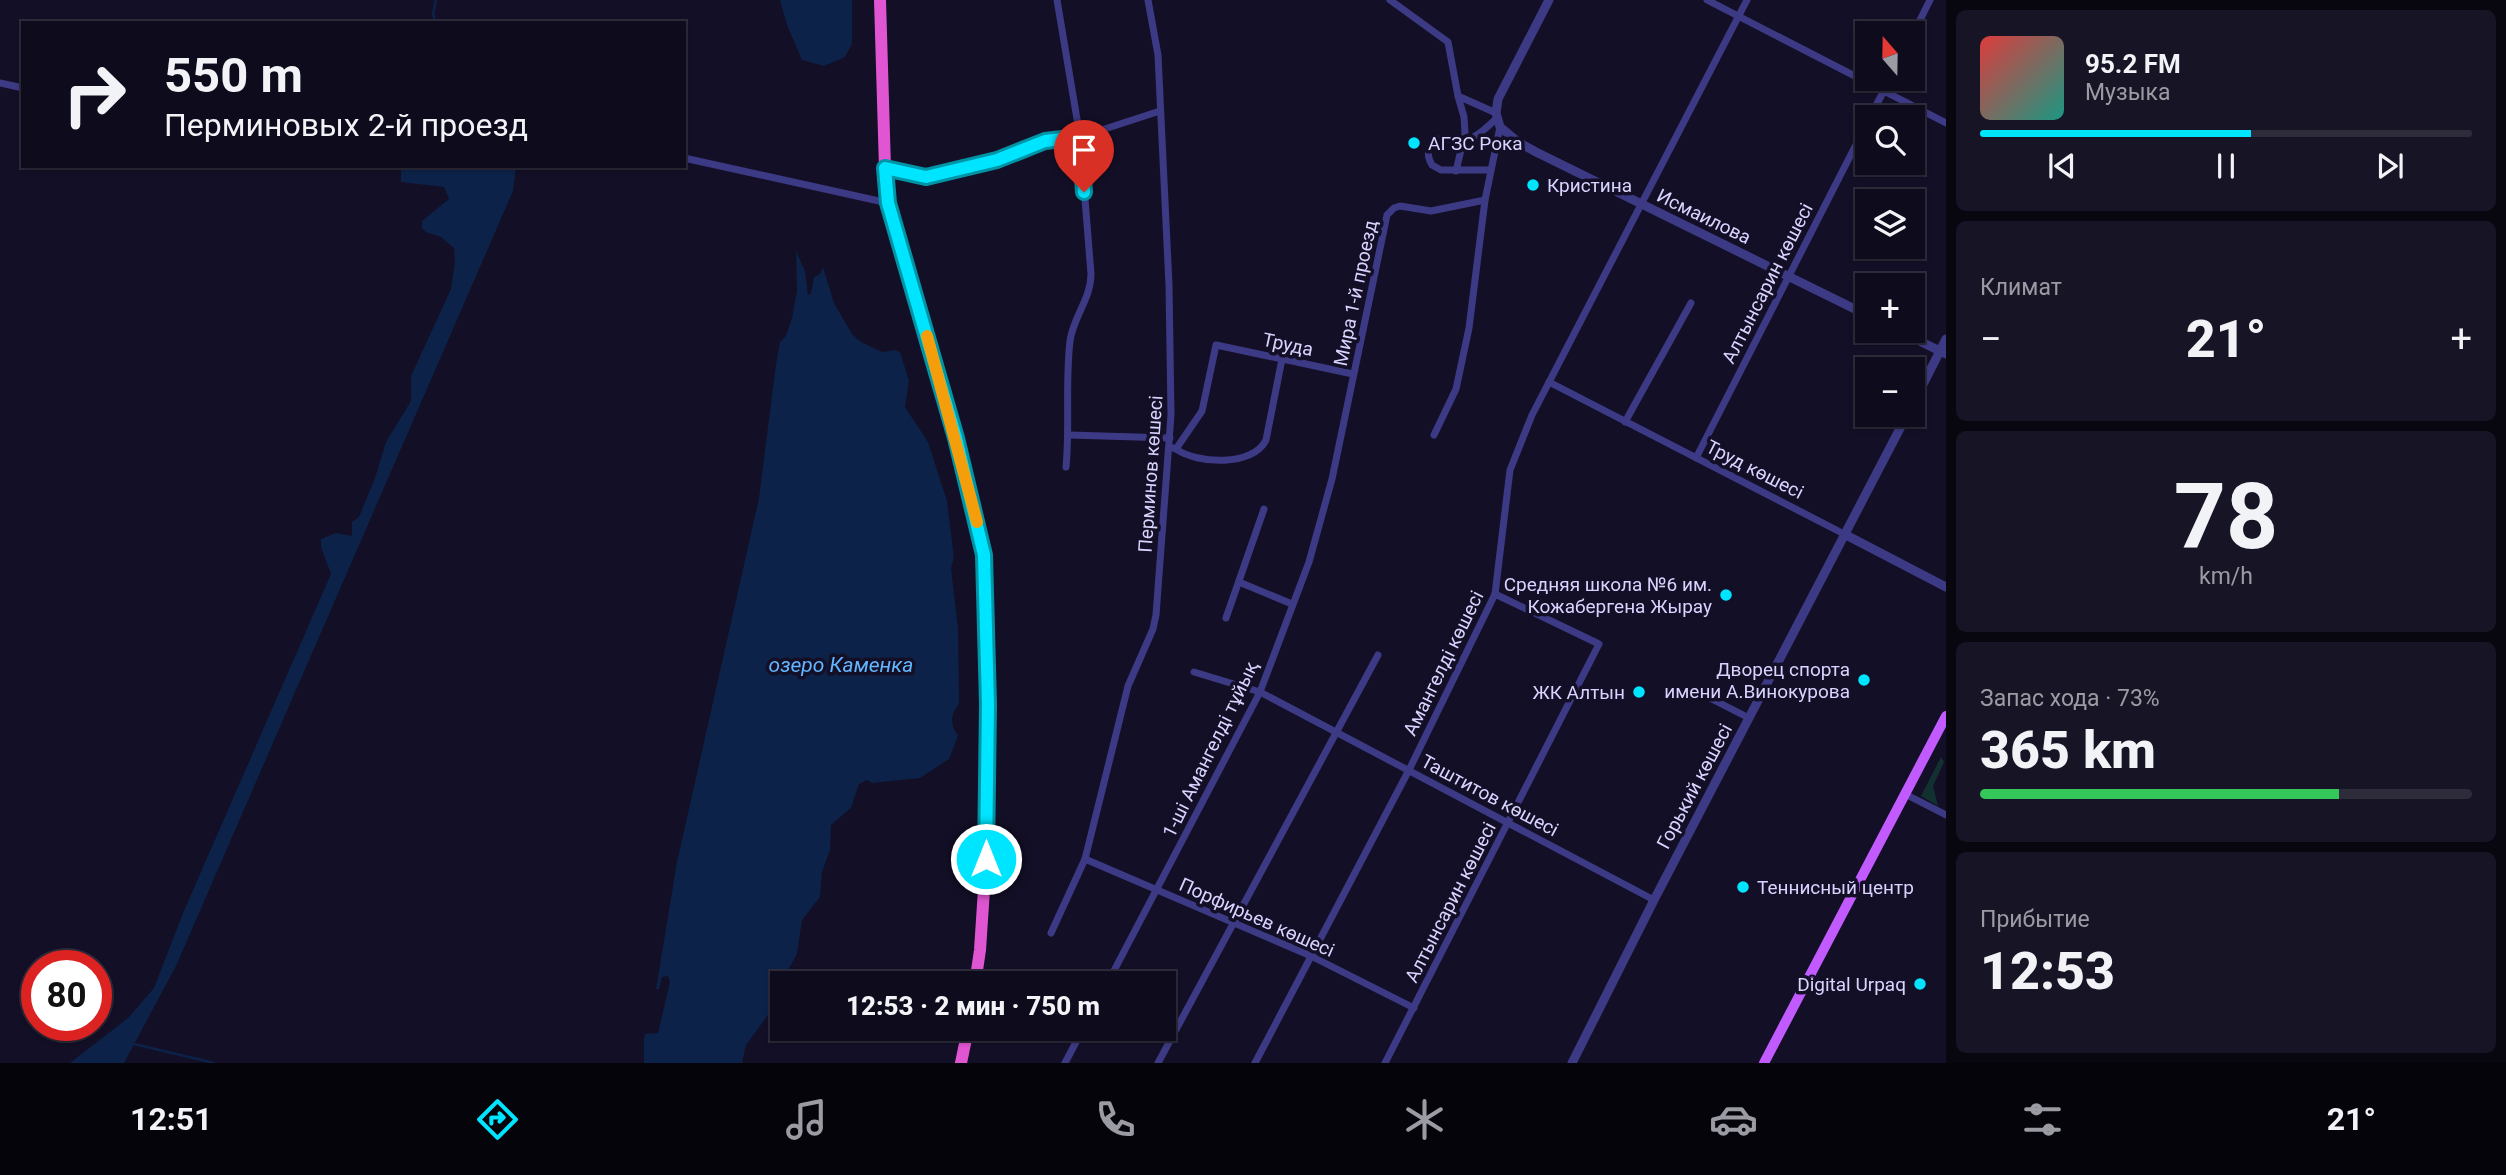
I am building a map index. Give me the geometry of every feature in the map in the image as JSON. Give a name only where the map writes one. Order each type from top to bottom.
[{"type":"highway","points":[[880,0],[888,203],[956,438],[984,555],[988,704],[986,859],[977,971]]},
{"type":"highway","points":[[961,1063],[966,1041]]},
{"type":"main road","points":[[1763,1063],[1946,716]]},
{"type":"street","points":[[1057,0],[1080,137],[1091,282],[1089,293],[1073,327],[1070,343],[1066,467]]},
{"type":"street","name":"Перминов көшесі","points":[[1051,933],[1085,859],[1128,686],[1155,623],[1173,448],[1170,438],[1169,285],[1158,55],[1148,0]]},
{"type":"street","points":[[1390,0],[1448,41],[1465,125],[1456,171]]},
{"type":"street","points":[[1434,435],[1456,389],[1469,328],[1498,99],[1549,0]]},
{"type":"street","points":[[1707,0],[1855,75]]},
{"type":"street","name":"Амангелді көшесі","points":[[1255,1063],[1409,770],[1495,594],[1510,470],[1532,415],[1747,0]]},
{"type":"street","points":[[1920,21],[1930,0]]},
{"type":"street","points":[[0,83],[21,88]]},
{"type":"street","points":[[1886,91],[1946,122]]},
{"type":"street","points":[[1458,96],[1497,120]]},
{"type":"street","points":[[885,168],[926,177],[997,160],[1045,141],[1080,137],[1160,111]]},
{"type":"street","points":[[1490,170],[1441,170],[1429,160],[1429,148],[1441,138],[1464,140],[1497,120]]},
{"type":"street","name":"Исмаилова","points":[[1497,120],[1518,142],[1855,309]]},
{"type":"street","name":"Алтынсарин көшесі","points":[[1696,458],[1855,146]]},
{"type":"street","points":[[686,158],[888,203]]},
{"type":"street","name":"Мира 1-й проезд","points":[[1332,479],[1389,212],[1404,206],[1431,211],[1485,200]]},
{"type":"street","points":[[1625,422],[1691,303]]},
{"type":"street","points":[[1925,384],[1943,353],[1946,339]]},
{"type":"street","points":[[1923,343],[1943,353]]},
{"type":"street","name":"Труда","points":[[1173,448],[1202,411],[1216,345],[1353,374]]},
{"type":"street","points":[[1173,448],[1189,457],[1214,460],[1251,454],[1260,449],[1266,440],[1282,359]]},
{"type":"street","name":"Труд көшесі","points":[[1549,382],[1946,587]]},
{"type":"street","name":"Горький көшесі","points":[[1572,1063],[1901,427]]},
{"type":"street","points":[[1069,435],[1170,438]]},
{"type":"street","name":"1-ші Амангелді тұйық","points":[[1114,971],[1260,692],[1308,562],[1332,479]]},
{"type":"street","points":[[1226,618],[1264,509]]},
{"type":"street","points":[[1239,582],[1292,604]]},
{"type":"street","name":"Алтынсарин көшесі","points":[[1385,1063],[1599,644],[1495,594]]},
{"type":"street","points":[[1158,1063],[1378,655]]},
{"type":"street","name":"Таштитов көшесі","points":[[1194,672],[1260,692],[1654,900]]},
{"type":"street","points":[[1702,694],[1749,718]]},
{"type":"street","points":[[1905,794],[1946,816]]},
{"type":"street","name":"Порфирьев көшесі","points":[[1085,859],[1311,956],[1414,1008]]},
{"type":"street","points":[[1065,1063],[1077,1041]]},
{"type":"green space","points":[[1941,757],[1944,762],[1933,786],[1938,806],[1921,796]]},
{"type":"water","points":[[780,0],[852,0],[852,44],[845,57],[824,66],[802,60]]},
{"type":"water","points":[[404,168],[516,168],[513,191],[176,966],[124,1063],[70,1063],[98,1041],[112,1041],[112,1030],[128,1018],[154,988],[183,913],[331,574],[321,547],[321,539],[336,533],[352,536],[352,522],[359,517],[386,442],[411,401],[411,376],[451,289],[455,262],[454,248],[441,237],[422,228],[422,221],[449,199],[444,187],[401,182],[401,169]]},
{"type":"water","name":"озеро Каменка","points":[[796,251],[805,271],[808,295],[811,293],[814,277],[820,274],[823,267],[834,303],[852,334],[861,342],[882,352],[900,352],[909,381],[905,407],[928,442],[947,501],[958,629],[959,704],[952,720],[958,736],[949,759],[920,778],[872,783],[867,780],[859,784],[851,808],[831,825],[830,850],[822,872],[820,897],[802,920],[797,954],[788,971],[770,971],[768,1015],[746,1045],[742,1063],[644,1063],[645,1034],[658,1033],[670,982],[668,976],[662,977],[659,989],[656,989],[677,862],[759,498],[780,342],[786,336],[792,318],[797,291]]},
{"type":"waterway","points":[[435,21],[433,14],[436,0]]},
{"type":"waterway","points":[[134,1044],[214,1063]]},
{"type":"slow traffic","points":[[927,336],[977,522]]},
{"type":"place","name":"АГЗС Рока","points":[[1414,143]]},
{"type":"place","name":"Кристина","points":[[1533,185]]},
{"type":"place","name":"Средняя школа №6 им. Кожабергена Жырау","points":[[1726,595]]},
{"type":"place","name":"Дворец спорта имени А.Винокурова","points":[[1864,680]]},
{"type":"place","name":"ЖК Алтын","points":[[1639,692]]},
{"type":"place","name":"Теннисный центр","points":[[1743,887]]},
{"type":"place","name":"Digital Urpaq","points":[[1920,984]]},
{"type":"route","points":[[986,859],[988,704],[984,555],[956,438],[888,203],[885,168],[926,177],[997,160],[1045,141],[1080,137],[1084,192]]}]
